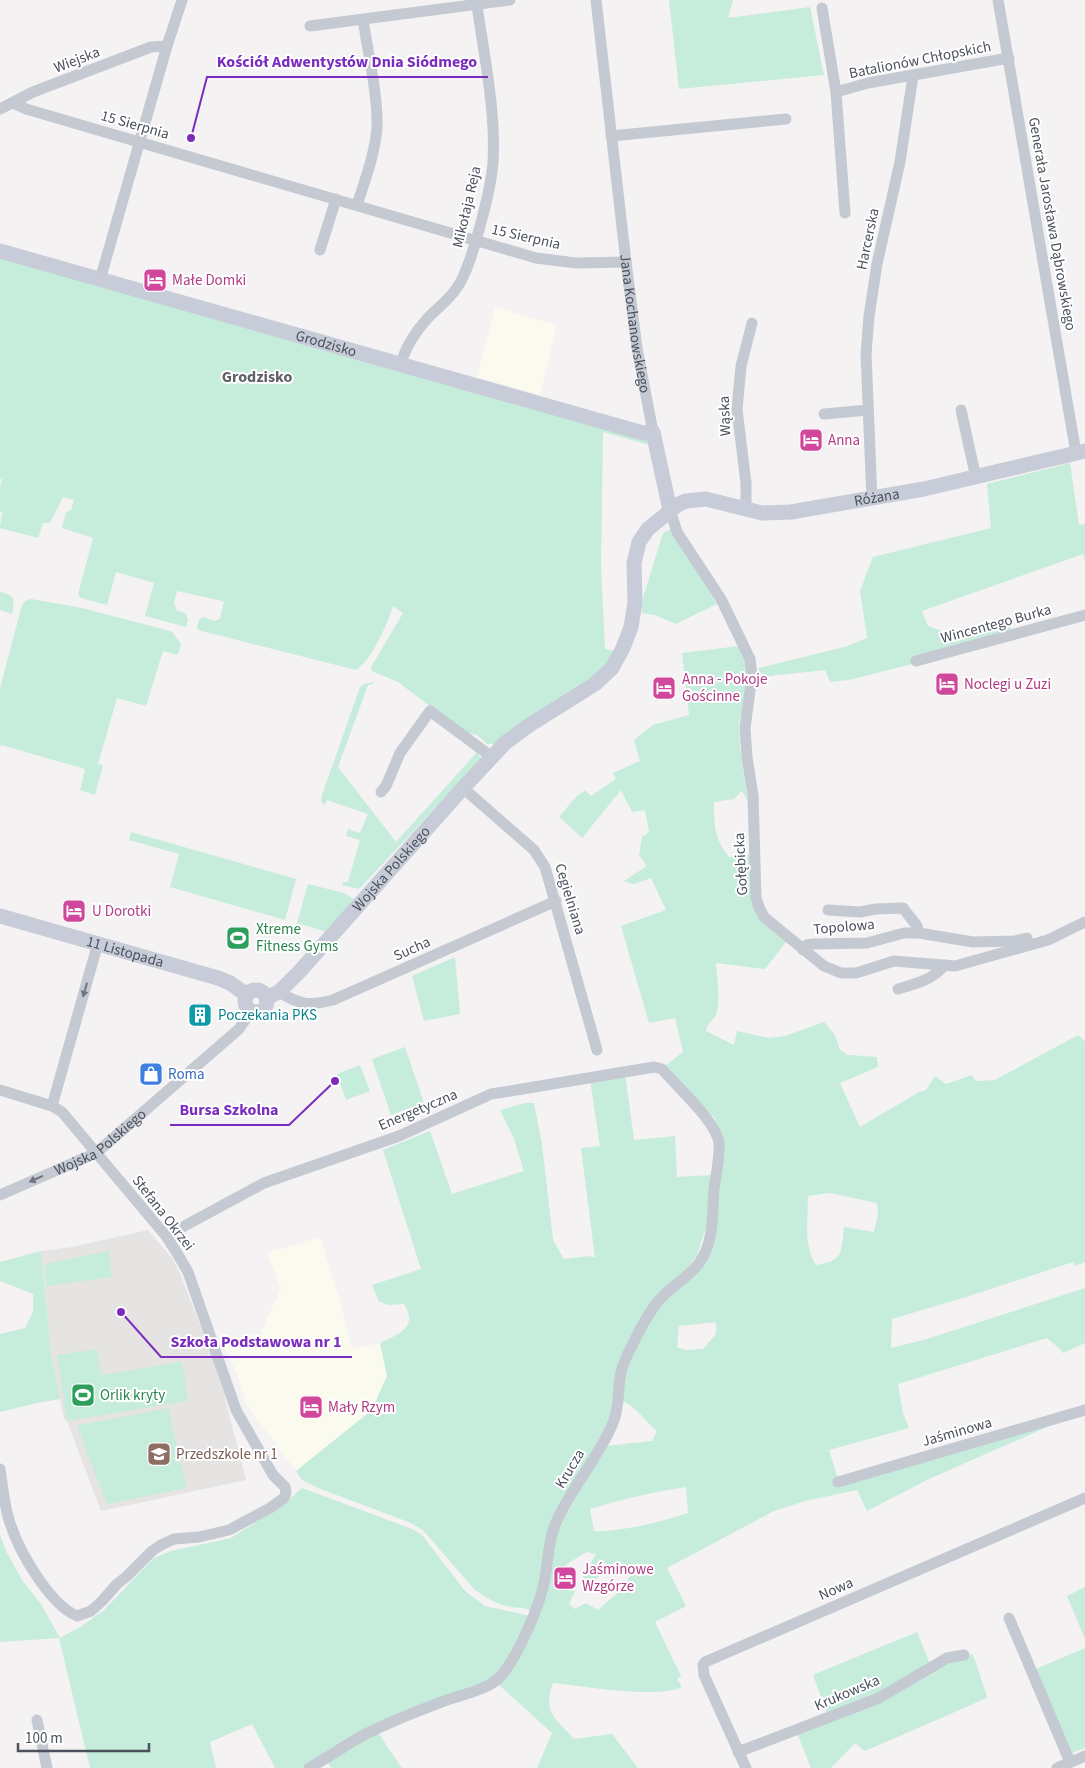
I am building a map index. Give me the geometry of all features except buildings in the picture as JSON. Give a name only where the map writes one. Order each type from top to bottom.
[{"type":"street","points":[[100,280],[182,0]]},
{"type":"street","points":[[310,26],[510,0]]},
{"type":"street","name":"Jana Kochanowskiego","points":[[596,0],[637,348],[670,510]]},
{"type":"street","name":"Generała Jarosława Dąbrowskiego","points":[[998,0],[1080,452]]},
{"type":"street","name":"Mikołaja Reja","points":[[401,365],[405,351],[422,326],[456,290],[470,260],[476,241],[490,182],[493,164],[493,135],[477,4]]},
{"type":"street","name":"Batalionów Chłopskich","points":[[822,8],[836,92],[845,213]]},
{"type":"street","points":[[357,205],[371,160],[377,127],[363,20]]},
{"type":"street","name":"Wiejska","points":[[0,109],[33,92],[151,47],[167,46]]},
{"type":"street","name":"Batalionów Chłopskich","points":[[836,92],[853,86],[1009,58]]},
{"type":"street","name":"Harcerska","points":[[872,499],[866,354],[869,316],[877,264],[900,162],[912,76]]},
{"type":"street","name":"15 Sierpnia","points":[[13,103],[26,109],[536,258],[576,263],[626,262]]},
{"type":"street","points":[[611,136],[786,119]]},
{"type":"street","points":[[320,250],[336,199]]},
{"type":"street","name":"Grodzisko","points":[[0,252],[643,433],[653,432]]},
{"type":"street","name":"Wąska","points":[[746,509],[746,483],[737,410],[741,366],[752,323]]},
{"type":"street","points":[[824,414],[868,410]]},
{"type":"street","points":[[961,410],[976,478]]},
{"type":"street","name":"Różana","points":[[670,510],[686,501],[706,499],[771,513],[791,512],[872,499],[976,478],[1080,452]]},
{"type":"street","name":"Wojska Polskiego","points":[[0,1194],[96,1153],[186,1077],[242,1027],[252,1010],[263,1008],[272,995],[492,757],[516,735],[595,684],[612,668],[628,636],[634,612],[634,563],[636,548],[648,529],[670,510]]},
{"type":"street","name":"Gołębicka","points":[[670,510],[677,532],[721,599],[750,659],[752,676],[745,728],[747,757],[753,794],[756,898],[758,907],[764,917],[824,966],[841,973],[856,973],[894,961],[955,966],[1048,940],[1082,924]]},
{"type":"street","name":"Wincentego Burka","points":[[916,661],[1085,615]]},
{"type":"street","points":[[381,792],[386,786],[400,753],[430,711],[492,757]]},
{"type":"street","name":"Cegielniana","points":[[463,788],[541,858],[550,879],[597,1050]]},
{"type":"street","name":"Sucha","points":[[272,995],[296,1002],[316,1004],[334,1000],[556,901]]},
{"type":"street","name":"Topolowa","points":[[828,910],[860,912],[876,909],[903,908],[917,926],[919,933]]},
{"type":"street","name":"11 Listopada","points":[[0,916],[224,980],[247,995]]},
{"type":"street","name":"Topolowa","points":[[803,950],[807,945],[867,943],[904,933],[919,933],[973,942],[1015,941],[1082,924]]},
{"type":"street","points":[[0,1090],[52,1106],[98,943]]},
{"type":"street","points":[[898,989],[930,978],[945,965]]},
{"type":"street","points":[[252,1010],[245,1004],[247,995],[250,992],[259,990],[272,995]]},
{"type":"street","name":"Energetyczna","points":[[166,1236],[264,1183],[399,1136],[490,1094],[654,1067],[662,1069],[686,1096]]},
{"type":"street","name":"Krucza","points":[[310,1768],[363,1736],[495,1682],[516,1652],[540,1596],[545,1579],[549,1546],[554,1526],[605,1441],[616,1416],[619,1402],[618,1384],[620,1372],[626,1358],[656,1303],[698,1265],[707,1246],[713,1221],[719,1144],[709,1120],[686,1096]]},
{"type":"street","name":"Stefana Okrzei","points":[[0,1469],[10,1523],[30,1566],[50,1594],[67,1612],[77,1616],[90,1611],[102,1601],[117,1584],[160,1545],[174,1539],[208,1536],[229,1530],[256,1517],[284,1498],[286,1493],[285,1487],[273,1474],[236,1410],[188,1272],[178,1253],[166,1236],[62,1112],[52,1106]]},
{"type":"street","name":"Jaśminowa","points":[[838,1482],[1085,1410]]},
{"type":"street","name":"Nowa","points":[[746,1768],[704,1675],[703,1665],[705,1662],[1085,1498]]},
{"type":"street","points":[[1009,1618],[1070,1762]]},
{"type":"street","name":"Krukowska","points":[[738,1752],[879,1698],[947,1658],[964,1655]]},
{"type":"street","points":[[37,1720],[47,1768]]},
{"type":"street","points":[[1057,1768],[1085,1756]]},
{"type":"shaded area","points":[[495,307],[557,325],[540,395],[477,377]]},
{"type":"shaded area","points":[[148,1230],[172,1258],[179,1271],[211,1353],[224,1394],[246,1480],[101,1511],[67,1421],[64,1419],[51,1354],[41,1251],[72,1247]]},
{"type":"shaded area","points":[[320,1237],[340,1301],[352,1349],[380,1343],[387,1376],[372,1410],[296,1471],[246,1404],[237,1374],[220,1338],[230,1340],[260,1334],[281,1288],[267,1253]]},
{"type":"green space","points":[[669,0],[733,0],[728,18],[810,7],[824,75],[679,89]]},
{"type":"green space","points":[[0,257],[648,438],[649,445],[603,432],[601,565],[605,649],[615,651],[606,665],[589,680],[520,723],[494,744],[487,744],[477,735],[464,732],[398,682],[372,671],[371,667],[403,613],[393,606],[383,632],[373,650],[356,670],[198,630],[197,626],[200,619],[204,617],[214,621],[220,619],[224,602],[218,600],[177,591],[174,603],[177,611],[185,613],[188,619],[186,627],[145,616],[154,583],[116,572],[107,605],[81,598],[78,594],[93,538],[62,528],[66,512],[71,510],[74,500],[63,497],[50,523],[43,523],[38,538],[0,528],[2,512],[0,512],[0,487],[2,479],[0,479]]},
{"type":"green space","points":[[1070,463],[1079,525],[1085,524],[1085,560],[1083,554],[922,611],[928,626],[947,633],[1008,619],[1012,632],[911,658],[912,664],[849,680],[830,682],[825,670],[759,677],[759,668],[848,646],[867,638],[860,591],[873,557],[991,528],[987,484]]},
{"type":"green space","points":[[671,529],[717,604],[676,624],[655,615],[642,613],[642,601],[663,533]]},
{"type":"green space","points":[[0,592],[9,595],[13,599],[12,614],[0,610]]},
{"type":"green space","points":[[31,599],[82,608],[170,631],[181,644],[178,655],[163,651],[146,706],[117,698],[98,764],[103,765],[95,795],[80,790],[85,769],[1,745],[0,748],[0,688],[22,605],[25,601]]},
{"type":"green space","points":[[739,646],[746,662],[748,673],[739,726],[740,749],[748,802],[742,791],[734,799],[714,802],[715,824],[720,844],[729,857],[752,854],[752,899],[786,942],[765,969],[716,963],[718,1004],[715,1017],[708,1025],[706,1031],[734,1045],[737,1031],[769,1038],[785,1036],[824,1022],[835,1035],[840,1050],[848,1055],[877,1057],[878,1067],[840,1083],[860,1127],[919,1092],[926,1090],[935,1076],[946,1084],[972,1075],[976,1081],[995,1080],[1078,1035],[1085,1041],[1085,1262],[1075,1266],[1073,1262],[892,1319],[891,1348],[927,1339],[1085,1288],[1085,1343],[1063,1353],[1047,1338],[898,1384],[903,1413],[909,1428],[829,1450],[838,1479],[1044,1419],[1047,1427],[929,1479],[867,1511],[857,1490],[805,1501],[774,1511],[667,1568],[686,1606],[655,1622],[681,1676],[677,1679],[682,1687],[656,1692],[638,1692],[553,1683],[550,1693],[550,1708],[553,1714],[574,1739],[612,1734],[638,1768],[537,1768],[552,1733],[498,1684],[515,1657],[557,1530],[605,1446],[652,1441],[657,1431],[636,1410],[621,1401],[622,1371],[657,1306],[708,1255],[719,1130],[715,1119],[665,1066],[683,1052],[675,1018],[649,1023],[621,926],[666,910],[651,878],[634,884],[624,881],[647,866],[639,855],[642,837],[649,832],[645,810],[632,812],[621,790],[582,838],[559,817],[575,798],[585,790],[591,796],[616,779],[613,773],[640,761],[634,740],[653,725],[689,715],[682,653]],"holes":[[[830,1193],[877,1203],[878,1215],[874,1232],[844,1227],[839,1254],[832,1261],[816,1265],[809,1249],[807,1223],[808,1196]],[[716,1322],[716,1334],[703,1349],[686,1350],[677,1347],[679,1326]],[[686,1487],[688,1513],[639,1526],[608,1531],[594,1531],[590,1509]],[[587,1552],[596,1554],[583,1579],[595,1580],[615,1562],[621,1562],[630,1576],[622,1589],[598,1610],[586,1603],[575,1609],[569,1604],[575,1591],[566,1590],[553,1584],[567,1564]]]},
{"type":"green space","points":[[374,682],[368,685],[338,767],[396,842],[477,752],[481,759],[359,889],[342,885],[343,882],[348,882],[360,840],[346,836],[348,829],[360,833],[368,814],[327,800],[325,805],[321,802],[360,687]]},
{"type":"green space","points":[[131,832],[296,879],[285,920],[170,887],[179,854],[129,840]]},
{"type":"green space","points":[[308,884],[344,893],[354,899],[327,932],[297,923]]},
{"type":"green space","points":[[455,957],[460,1014],[424,1021],[412,976]]},
{"type":"green space","points":[[405,1047],[424,1103],[391,1115],[372,1059]]},
{"type":"green space","points":[[360,1065],[370,1091],[346,1100],[337,1074]]},
{"type":"green space","points":[[625,1074],[634,1140],[675,1136],[677,1177],[712,1175],[709,1219],[697,1255],[629,1346],[616,1409],[571,1491],[530,1610],[506,1606],[485,1597],[474,1589],[423,1530],[411,1523],[318,1488],[302,1480],[296,1471],[372,1410],[387,1376],[380,1343],[399,1333],[408,1325],[408,1312],[404,1304],[388,1305],[379,1301],[372,1285],[421,1269],[383,1150],[430,1131],[452,1194],[524,1171],[514,1139],[500,1110],[525,1103],[534,1103],[542,1144],[553,1240],[564,1259],[589,1256],[595,1258],[581,1148],[600,1146],[590,1080]]},
{"type":"green space","points":[[41,1251],[51,1354],[60,1399],[0,1412],[0,1334],[25,1328],[33,1312],[33,1294],[0,1281],[0,1262]]},
{"type":"green space","points":[[109,1251],[112,1277],[46,1286],[45,1264]]},
{"type":"green space","points":[[97,1349],[101,1375],[182,1362],[188,1401],[67,1421],[57,1355]]},
{"type":"green space","points":[[168,1408],[186,1488],[107,1504],[77,1426]]},
{"type":"green space","points":[[302,1488],[412,1529],[422,1535],[465,1591],[485,1606],[530,1616],[507,1660],[491,1682],[304,1768],[275,1768],[252,1724],[210,1742],[216,1768],[90,1768],[59,1638],[0,1642],[0,1535],[6,1551],[22,1580],[41,1604],[60,1638],[82,1626],[104,1610],[154,1558],[171,1551],[231,1538],[283,1505]]},
{"type":"green space","points":[[1085,1587],[1085,1639],[1067,1596]]},
{"type":"green space","points":[[917,1632],[930,1664],[880,1693],[828,1715],[813,1675]]},
{"type":"green space","points":[[1085,1648],[1085,1748],[1072,1753],[1036,1669]]},
{"type":"green space","points":[[973,1654],[987,1697],[865,1751],[855,1743],[831,1768],[811,1768],[797,1733],[947,1662]]},
{"type":"green space","points":[[378,1733],[402,1768],[331,1768],[328,1763]]},
{"type":"place","name":"Kościół Adwentystów Dnia Siódmego","points":[[191,138]]},
{"type":"place","name":"Małe Domki","points":[[155,280]]},
{"type":"place","name":"Anna","points":[[811,440]]},
{"type":"place","name":"Noclegi u Zuzi","points":[[947,684]]},
{"type":"place","name":"Anna - Pokoje Gościnne","points":[[664,688]]},
{"type":"place","name":"U Dorotki","points":[[74,911]]},
{"type":"place","name":"Xtreme Fitness Gyms","points":[[238,938]]},
{"type":"place","name":"Poczekania PKS","points":[[200,1015]]},
{"type":"place","name":"Roma","points":[[151,1074]]},
{"type":"place","name":"Bursa Szkolna","points":[[335,1081]]},
{"type":"place","name":"Szkoła Podstawowa nr 1","points":[[121,1312]]},
{"type":"place","name":"Orlik kryty","points":[[83,1395]]},
{"type":"place","name":"Mały Rzym","points":[[311,1407]]},
{"type":"place","name":"Przedszkole nr 1","points":[[159,1454]]},
{"type":"place","name":"Jaśminowe Wzgórze","points":[[565,1578]]},
{"type":"district","name":"Grodzisko","points":[[257,377]]}]
